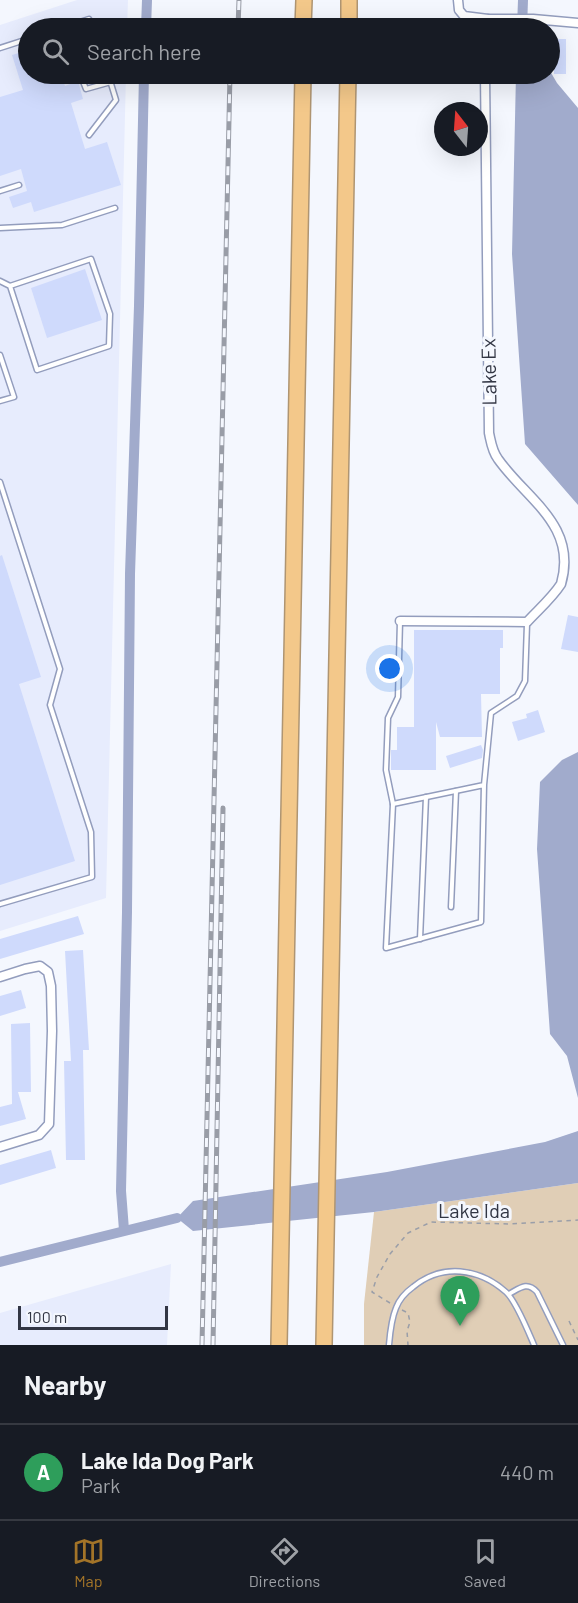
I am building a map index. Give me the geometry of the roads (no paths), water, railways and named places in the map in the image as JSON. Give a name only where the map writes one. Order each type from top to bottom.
[{"type":"highway","points":[[303,18],[304,0]]},
{"type":"highway","points":[[349,0],[349,18]]},
{"type":"highway","points":[[279,1345],[303,84]]},
{"type":"highway","points":[[324,1345],[348,84]]},
{"type":"street","points":[[458,0],[459,10],[464,16],[470,18]]},
{"type":"street","points":[[560,21],[578,23]]},
{"type":"street","name":"Lake Ex","points":[[485,84],[489,433],[492,449],[498,459],[509,472],[564,522]]},
{"type":"street","points":[[400,621],[526,622],[561,585],[572,565],[573,557]]},
{"type":"street","points":[[0,977],[40,966],[48,972],[51,986],[52,1031],[49,1124],[39,1135],[0,1148]]},
{"type":"lane","points":[[0,48],[18,42]]},
{"type":"lane","points":[[84,84],[86,90],[105,84]]},
{"type":"lane","points":[[89,135],[116,100],[112,84]]},
{"type":"lane","points":[[0,191],[19,184]]},
{"type":"lane","points":[[0,228],[62,225],[115,208]]},
{"type":"lane","points":[[0,280],[10,286],[37,370],[109,346],[110,314],[91,259],[10,286]]},
{"type":"lane","points":[[0,355],[14,397],[0,401]]},
{"type":"lane","points":[[0,482],[60,669],[50,705],[91,832],[92,866],[92,877],[0,904]]},
{"type":"lane","points":[[400,621],[398,697],[388,718],[386,770],[393,804],[386,948],[481,922],[484,785],[491,713],[517,696],[525,681],[526,622]]},
{"type":"lane","points":[[393,804],[484,785]]},
{"type":"lane","points":[[451,907],[456,791]]},
{"type":"lane","points":[[420,939],[426,797]]},
{"type":"lane","points":[[389,1345],[396,1307],[409,1290],[434,1274],[450,1270],[480,1275],[491,1280],[509,1294],[534,1345]]},
{"type":"lane","points":[[509,1294],[524,1286],[533,1288],[562,1345]]},
{"type":"water","points":[[516,84],[558,84],[578,108],[578,505],[525,444],[512,254]]},
{"type":"water","points":[[578,752],[578,1098],[567,1056],[550,1034],[537,849],[540,782],[562,760]]},
{"type":"water","points":[[578,1131],[578,1183],[374,1212],[193,1231],[177,1218],[193,1201],[387,1172],[545,1142]]},
{"type":"waterway","points":[[146,18],[147,0]]},
{"type":"waterway","points":[[522,18],[523,0]]},
{"type":"waterway","points":[[124,1230],[121,1191],[127,912],[130,574],[144,84]]},
{"type":"waterway","points":[[0,1262],[177,1218]]},
{"type":"railway","points":[[238,18],[239,0]]},
{"type":"railway","points":[[202,1345],[230,84]]},
{"type":"railway","points":[[213,1345],[223,808]]},
{"type":"place","name":"Lake Ida Dog Park","points":[[460,1326]]}]
